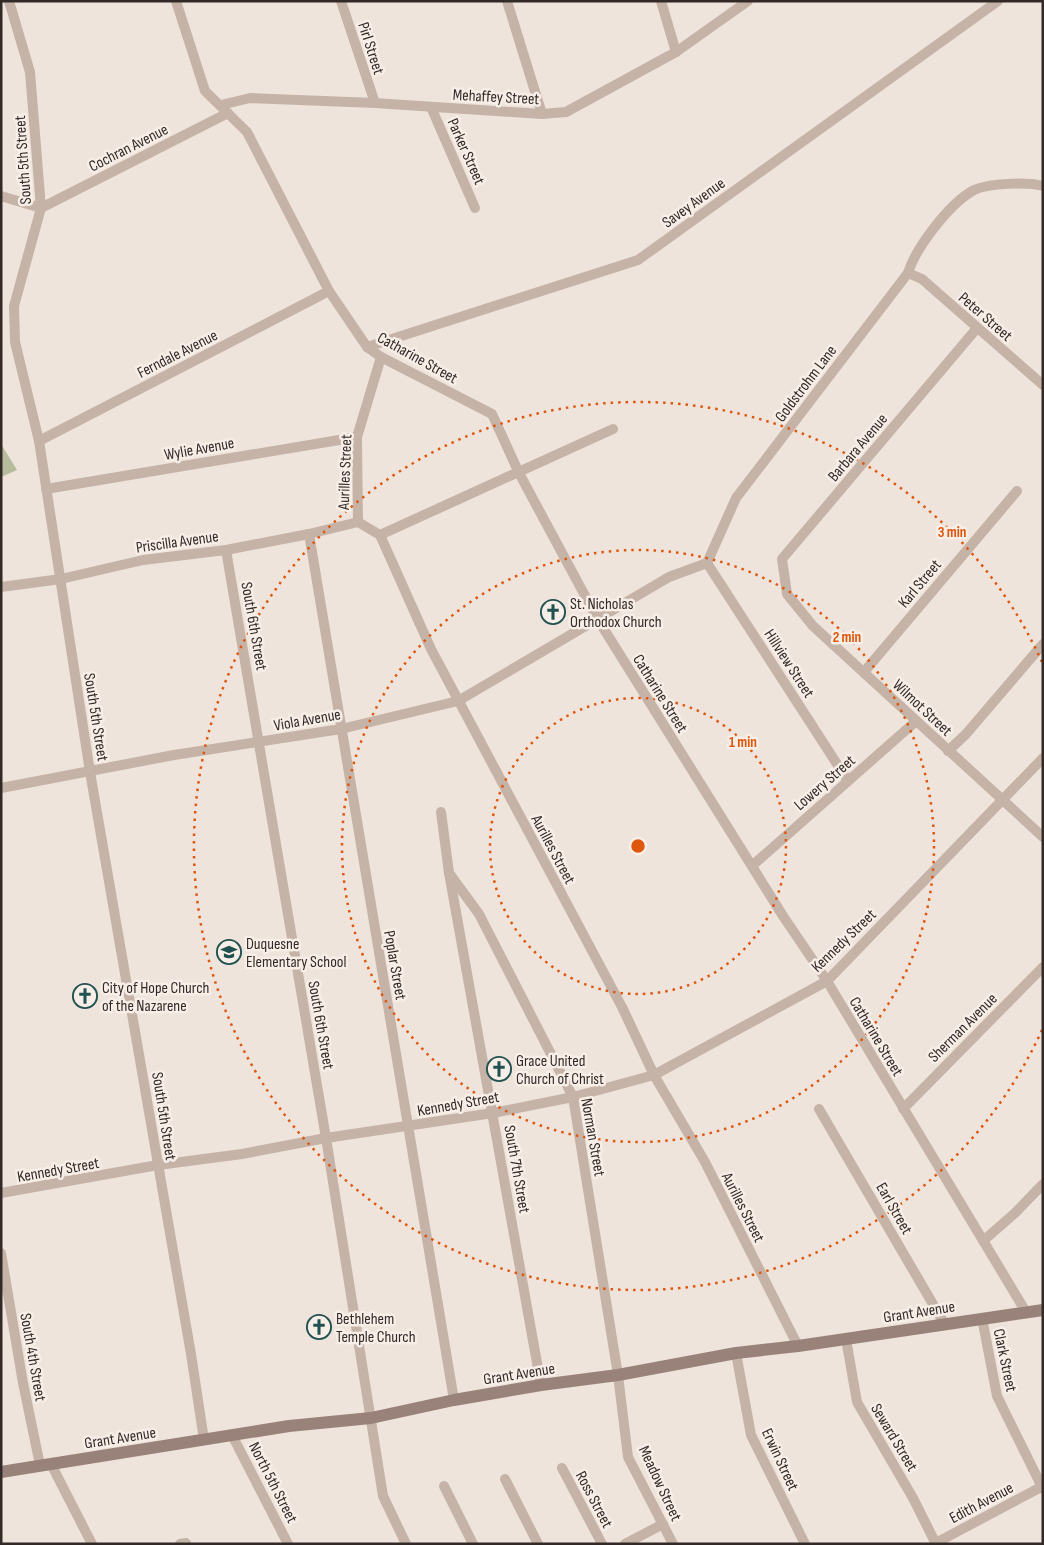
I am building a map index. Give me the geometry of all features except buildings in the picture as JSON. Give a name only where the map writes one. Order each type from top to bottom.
[{"type":"street","name":"South 5th Street","points":[[9,1],[30,72],[41,208],[14,306],[15,342],[38,441],[90,772],[204,1440]]},
{"type":"street","name":"Catharine Street","points":[[176,1],[205,91],[247,132],[329,291],[367,347],[381,357],[492,414],[519,474],[597,618],[827,981],[1026,1312]]},
{"type":"street","name":"Pirl Street","points":[[341,1],[375,103]]},
{"type":"street","points":[[507,1],[542,114]]},
{"type":"street","points":[[661,1],[676,52]]},
{"type":"street","name":"Savey Avenue","points":[[367,347],[638,260],[998,1]]},
{"type":"street","name":"Mehaffey Street","points":[[224,109],[250,98],[375,103],[542,114],[566,112],[676,52],[743,3]]},
{"type":"street","name":"Parker Street","points":[[431,107],[475,208]]},
{"type":"street","name":"Cochran Avenue","points":[[41,208],[224,109]]},
{"type":"street","name":"Goldstrohm Lane","points":[[707,563],[736,498],[908,273],[912,258],[955,204],[975,190],[1009,184],[1043,186]]},
{"type":"street","points":[[1,196],[41,208]]},
{"type":"street","name":"Peter Street","points":[[908,273],[922,279],[1043,385]]},
{"type":"street","name":"Ferndale Avenue","points":[[38,441],[329,291]]},
{"type":"street","name":"Barbara Avenue","points":[[787,594],[782,559],[977,328]]},
{"type":"street","name":"Aurilles Street","points":[[381,357],[357,437],[358,522],[380,536],[431,649],[618,998],[654,1075],[705,1162],[798,1346]]},
{"type":"street","points":[[380,536],[519,474],[613,429]]},
{"type":"street","name":"Wylie Avenue","points":[[46,489],[357,437]]},
{"type":"street","name":"Karl Street","points":[[864,672],[1017,490]]},
{"type":"street","name":"Priscilla Avenue","points":[[1,588],[61,579],[143,560],[226,550],[309,534],[358,522]]},
{"type":"street","name":"Poplar Street","points":[[309,534],[454,1400]]},
{"type":"street","name":"South 6th Street","points":[[226,550],[326,1138],[383,1496],[406,1544]]},
{"type":"street","points":[[597,618],[669,577],[707,563]]},
{"type":"street","name":"Hillview Street","points":[[707,563],[848,781]]},
{"type":"street","name":"Wilmot Street","points":[[787,594],[813,626],[915,722],[1043,837]]},
{"type":"street","name":"Viola Avenue","points":[[1,788],[174,755],[341,729],[458,701],[597,618]]},
{"type":"street","points":[[948,751],[966,734],[1043,644]]},
{"type":"street","name":"Lowery Street","points":[[753,865],[915,722]]},
{"type":"street","name":"Kennedy Street","points":[[1,1193],[75,1182],[158,1165],[242,1154],[326,1138],[493,1113],[573,1097],[654,1075],[827,981],[1043,758]]},
{"type":"street","name":"South 7th Street","points":[[441,812],[449,873],[542,1385]]},
{"type":"street","name":"Norman Street","points":[[449,873],[479,914],[573,1097],[618,1375]]},
{"type":"street","name":"Sherman Avenue","points":[[903,1109],[1043,967]]},
{"type":"street","name":"Earl Street","points":[[819,1109],[944,1323]]},
{"type":"street","points":[[983,1241],[1043,1184]]},
{"type":"street","name":"South 4th Street","points":[[1,1253],[23,1383],[45,1464],[92,1544]]},
{"type":"street","name":"Grant Avenue","points":[[1,1472],[289,1426],[371,1418],[454,1400],[542,1385],[618,1375],[736,1353],[798,1346],[944,1323],[1043,1310]]},
{"type":"street","name":"Clark Street","points":[[982,1318],[993,1385],[1042,1488]]},
{"type":"street","name":"Seward Street","points":[[846,1339],[857,1402],[913,1498],[935,1543]]},
{"type":"street","name":"Erwin Street","points":[[736,1353],[751,1435],[806,1544]]},
{"type":"street","name":"Meadow Street","points":[[618,1375],[628,1457],[673,1544]]},
{"type":"street","name":"North 5th Street","points":[[232,1435],[288,1544]]},
{"type":"street","name":"Ross Street","points":[[562,1468],[602,1544]]},
{"type":"street","points":[[505,1478],[538,1544]]},
{"type":"street","points":[[444,1486],[473,1544]]},
{"type":"street","name":"Edith Avenue","points":[[935,1543],[1042,1488]]},
{"type":"street","points":[[625,1544],[663,1524]]},
{"type":"street","points":[[180,1544],[186,1544]]},
{"type":"green space","points":[[1,444],[17,470],[1,477]]},
{"type":"place","name":"St. Nicholas Orthodox Church","points":[[553,612]]},
{"type":"place","name":"Duquesne Elementary School","points":[[229,952]]},
{"type":"place","name":"City of Hope Church of the Nazarene","points":[[85,996]]},
{"type":"place","name":"Grace United Church of Christ","points":[[499,1069]]},
{"type":"place","name":"Bethlehem Temple Church","points":[[319,1327]]}]
